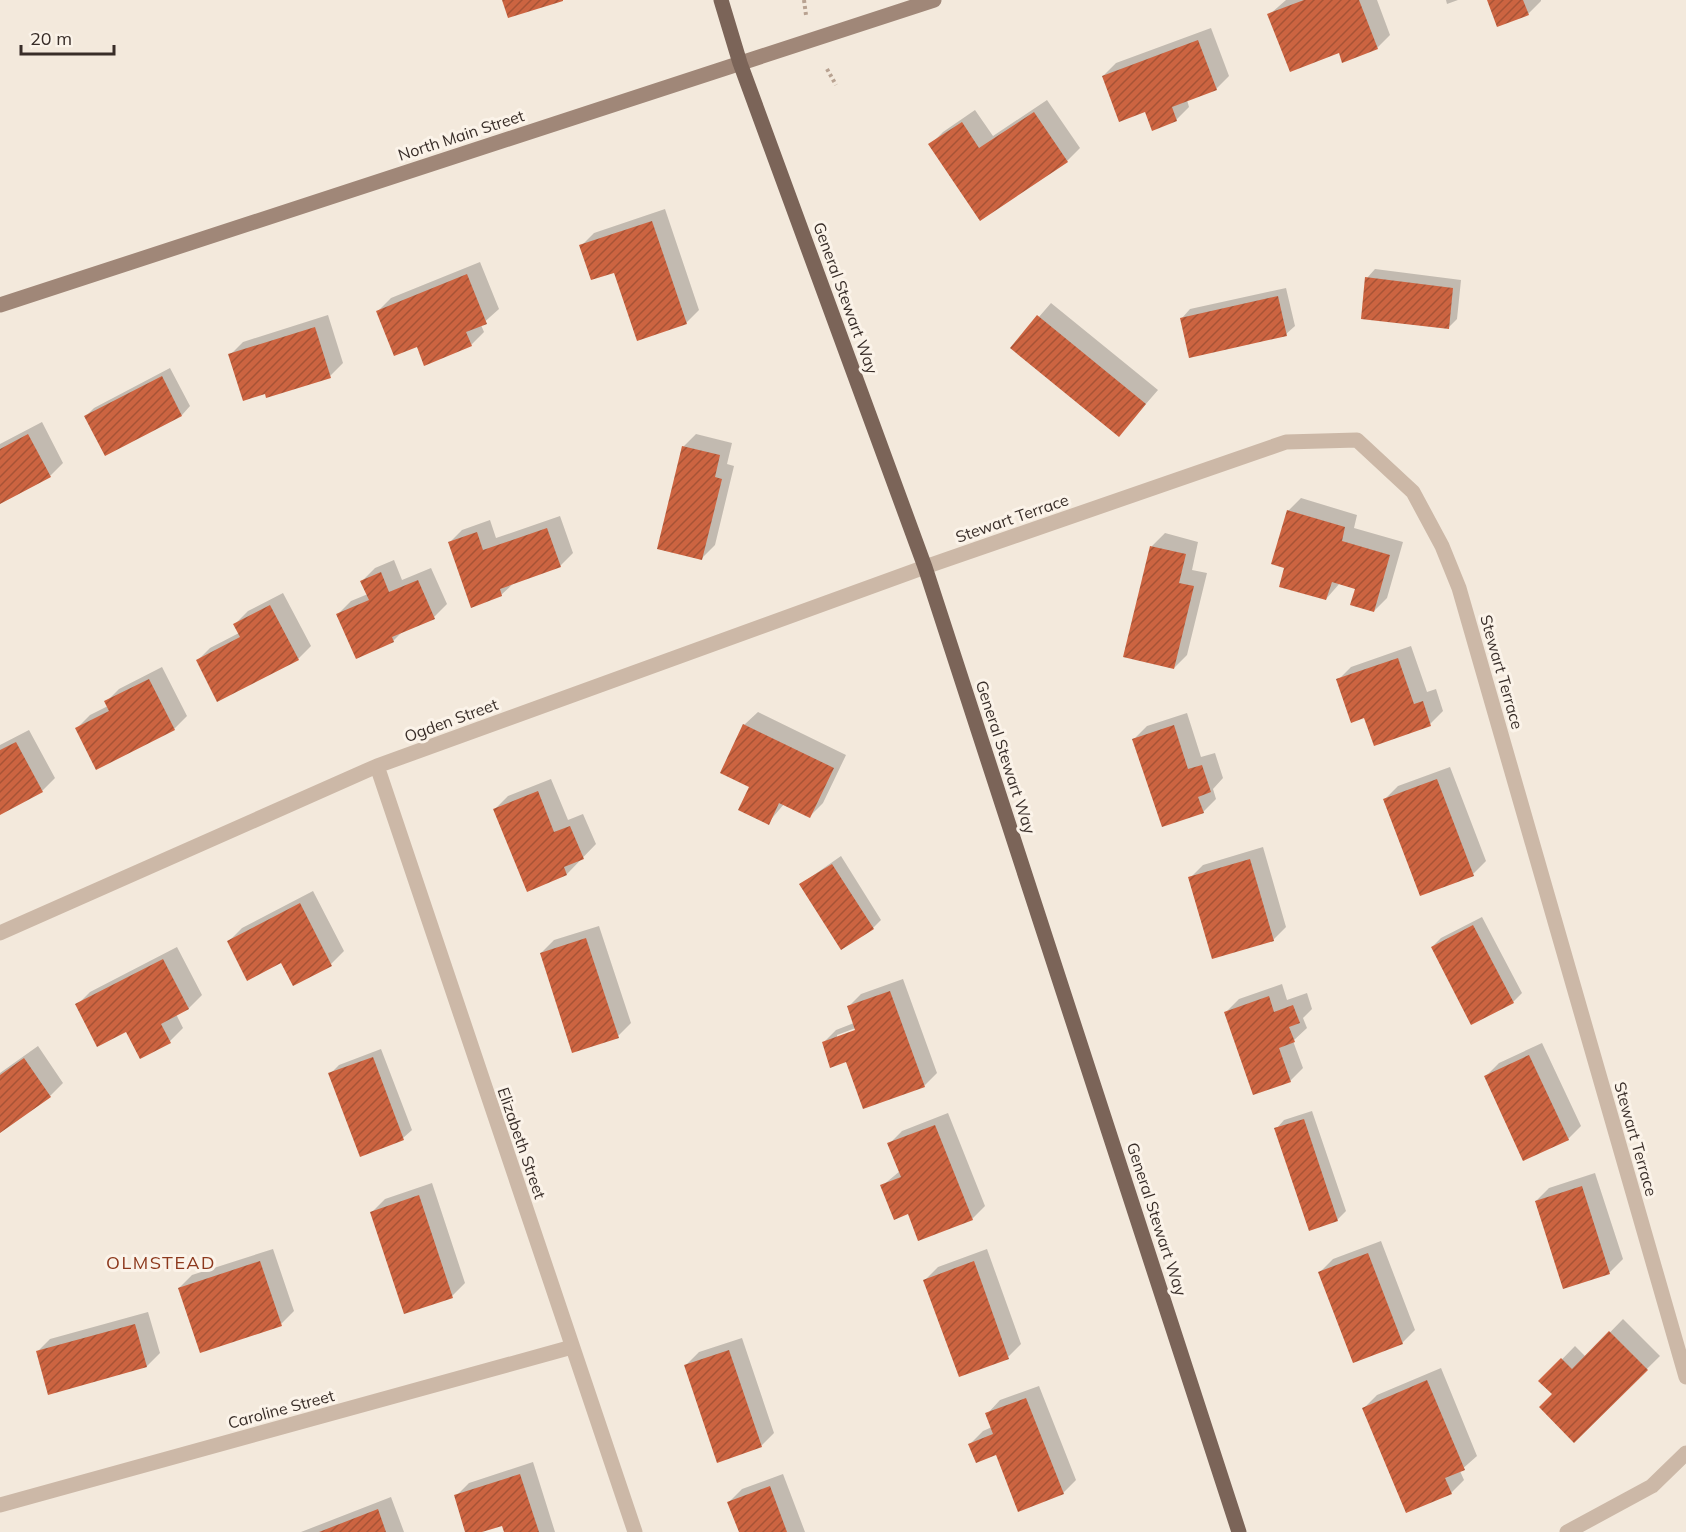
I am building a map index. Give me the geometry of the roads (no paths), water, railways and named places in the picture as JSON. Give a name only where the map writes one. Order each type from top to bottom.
[{"type":"main road","name":"General Stewart Way","points":[[721,0],[740,63],[925,567],[1239,1532]]},
{"type":"street","name":"North Main Street","points":[[0,305],[934,0]]},
{"type":"street","name":"Stewart Terrace","points":[[925,567],[1286,442],[1357,440],[1413,492],[1442,546],[1459,588],[1686,1377]]},
{"type":"street","name":"Ogden Street","points":[[0,933],[377,766],[925,567]]},
{"type":"street","name":"Elizabeth Street","points":[[377,766],[635,1532]]},
{"type":"street","name":"Caroline Street","points":[[0,1505],[572,1347]]},
{"type":"street","points":[[1568,1532],[1652,1486],[1686,1453]]},
{"type":"district","name":"OLMSTEAD","points":[[161,1263]]}]
